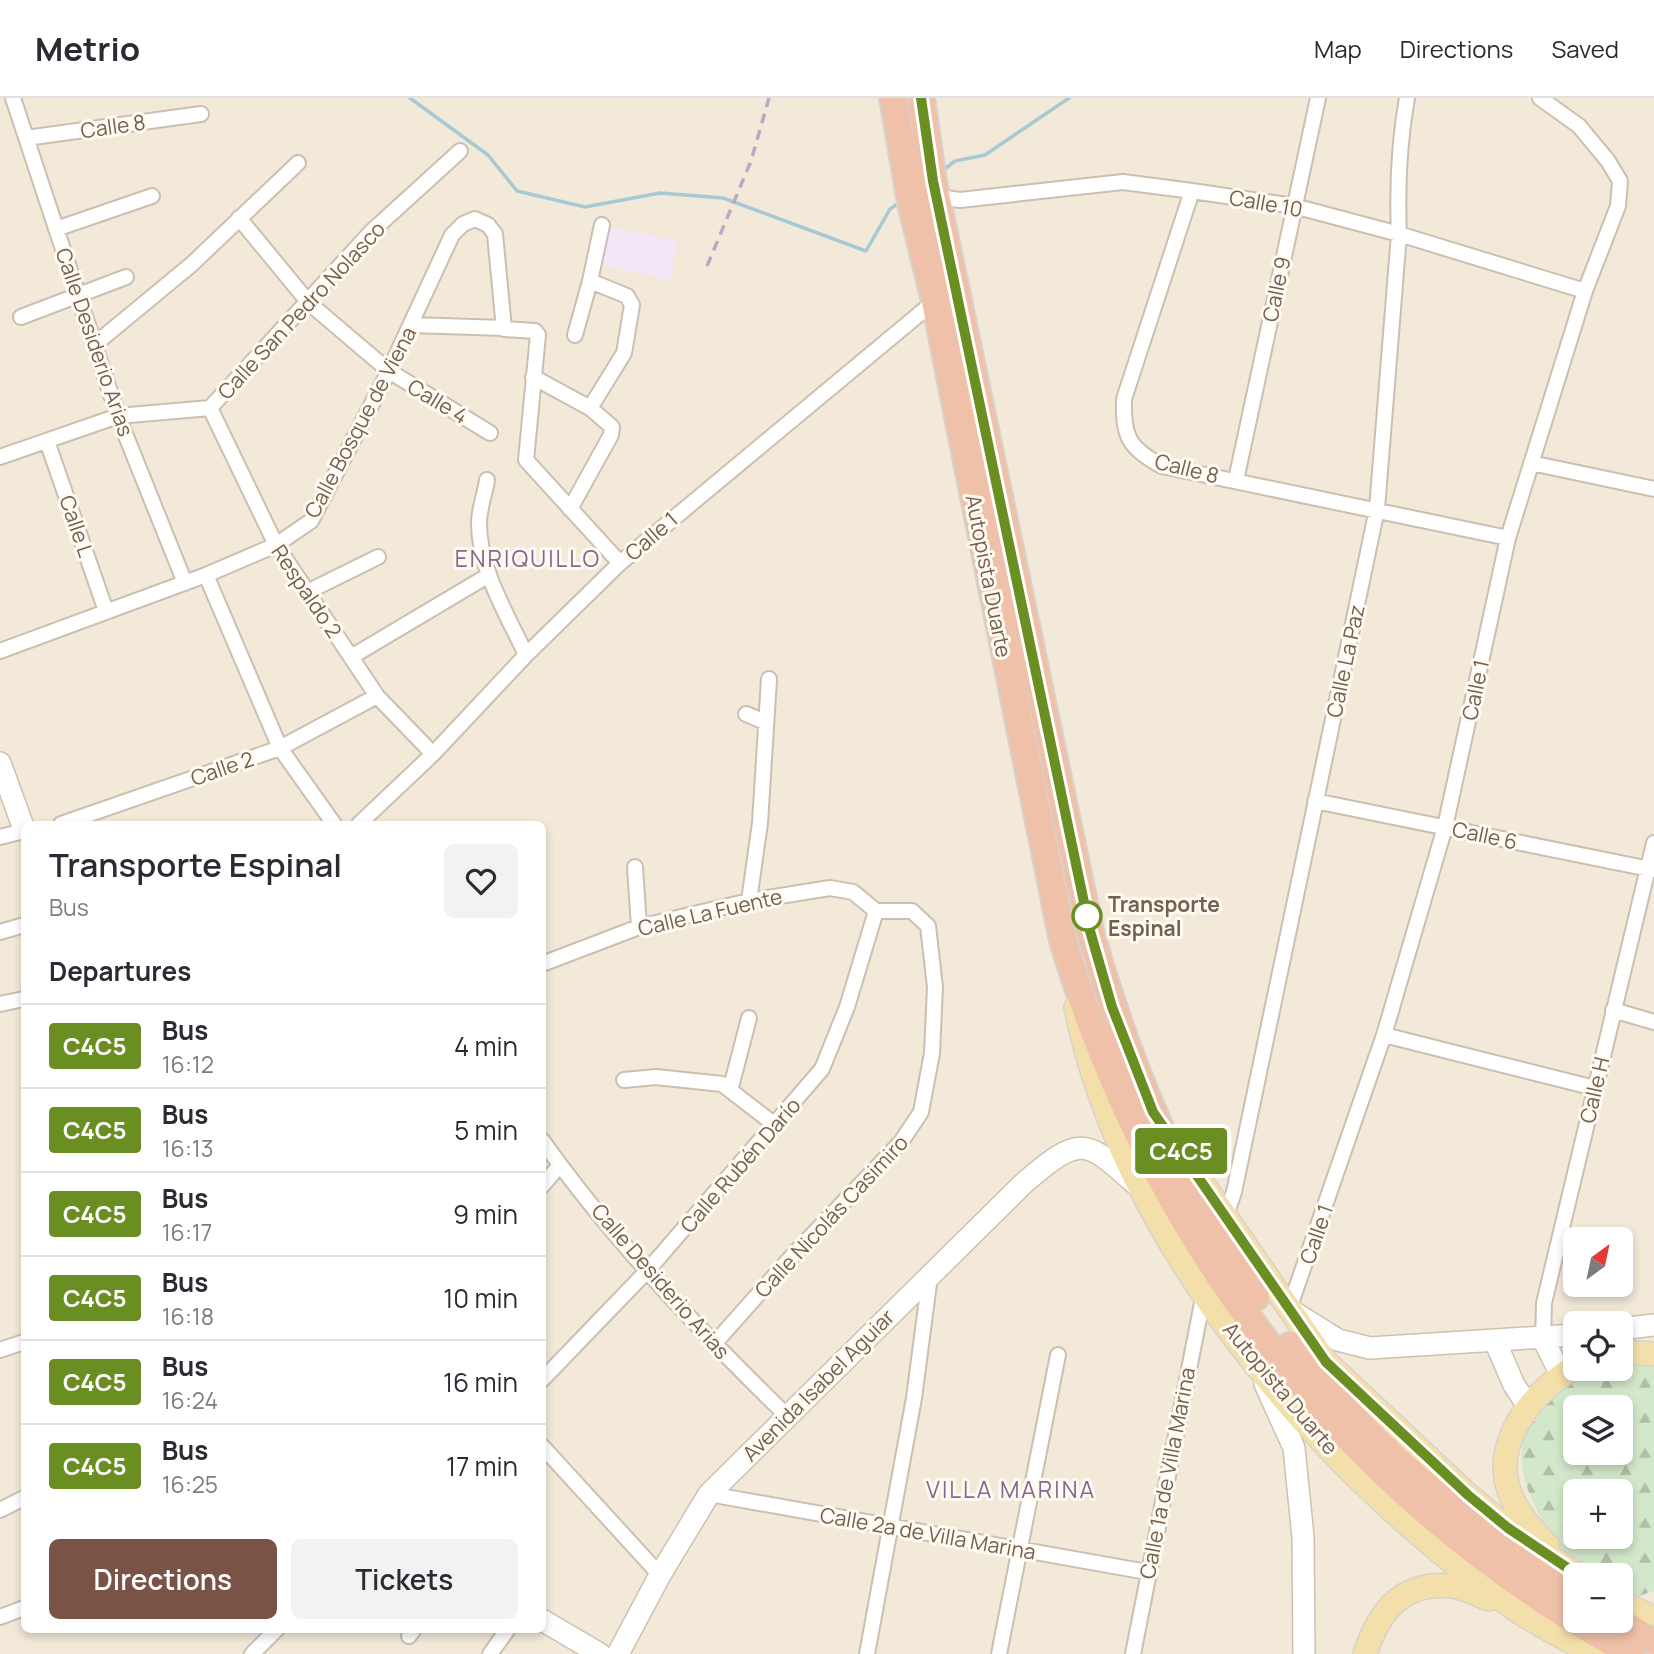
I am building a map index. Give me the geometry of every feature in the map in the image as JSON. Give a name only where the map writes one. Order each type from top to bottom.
[{"type":"highway","points":[[915,147],[921,98]]},
{"type":"highway","points":[[893,102],[915,147]]},
{"type":"highway","name":"Autopista Duarte","points":[[915,147],[936,189],[1090,931],[1112,1007],[1180,1173],[1214,1235],[1270,1317],[1338,1403],[1417,1490]]},
{"type":"highway","name":"Autopista Duarte","points":[[915,147],[911,203],[934,301],[1065,949],[1120,1097],[1189,1232],[1301,1388],[1336,1427],[1417,1490]]},
{"type":"highway","points":[[1417,1490],[1508,1528]]},
{"type":"highway","points":[[1417,1490],[1522,1559],[1563,1575]]},
{"type":"highway","points":[[1417,1490],[1522,1587],[1647,1641]]},
{"type":"main road","points":[[0,763],[21,822]]},
{"type":"main road","name":"Autopista Duarte","points":[[1065,949],[1085,1043],[1104,1101],[1142,1190],[1204,1293],[1252,1361],[1383,1502],[1462,1570],[1518,1611],[1593,1654]]},
{"type":"main road","name":"Autopista Duarte","points":[[1153,1112],[1326,1362],[1468,1495],[1563,1571]]},
{"type":"main road","name":"Avenida Isabel Aguiar","points":[[618,1654],[660,1575],[709,1494],[1024,1182],[1063,1153],[1081,1147],[1095,1149],[1142,1190]]},
{"type":"main road","points":[[1289,1309],[1338,1340],[1370,1348],[1563,1336]]},
{"type":"main road","points":[[1633,1327],[1654,1325]]},
{"type":"main road","points":[[1543,1339],[1563,1365]]},
{"type":"main road","points":[[1495,1341],[1506,1369],[1528,1406]]},
{"type":"main road","points":[[1633,1353],[1654,1354]]},
{"type":"main road","points":[[1252,1361],[1277,1405],[1294,1448],[1303,1536],[1304,1654]]},
{"type":"main road","points":[[1563,1375],[1528,1406],[1508,1449],[1505,1473],[1510,1493],[1539,1537],[1563,1566]]},
{"type":"main road","points":[[1365,1654],[1388,1607],[1399,1596],[1420,1589],[1453,1586],[1518,1611]]},
{"type":"main road","points":[[1633,1621],[1647,1641]]},
{"type":"main road","points":[[546,1622],[600,1654]]},
{"type":"street","name":"Calle Desiderio Arias","points":[[13,98],[118,416],[185,583]]},
{"type":"street","name":"Calle 9","points":[[1236,480],[1318,98]]},
{"type":"street","name":"Calle La Paz","points":[[1226,1216],[1234,1192],[1377,509],[1407,98]]},
{"type":"street","name":"Calle 1","points":[[1289,1309],[1384,1035],[1445,827],[1508,538],[1585,291],[1618,206],[1620,181],[1579,126],[1539,98]]},
{"type":"street","name":"Calle 8","points":[[26,138],[201,114]]},
{"type":"street","name":"Calle San Pedro Nolasco","points":[[0,457],[118,416],[210,408],[309,303],[371,232],[460,151]]},
{"type":"street","points":[[94,345],[192,264],[298,163]]},
{"type":"street","name":"Calle 10","points":[[936,189],[960,200],[1124,183],[1294,206],[1399,234],[1585,291]]},
{"type":"street","name":"Calle 8","points":[[1192,191],[1124,399],[1123,423],[1128,439],[1143,456],[1162,466],[1508,538]]},
{"type":"street","points":[[56,229],[152,196]]},
{"type":"street","name":"Calle 4","points":[[239,218],[309,303],[389,371],[490,433]]},
{"type":"street","name":"Calle Bosque de Viena","points":[[0,652],[206,575],[275,545],[311,521],[389,371],[452,235],[463,224],[475,219],[488,225],[495,234],[504,328]]},
{"type":"street","points":[[575,335],[602,225]]},
{"type":"street","points":[[21,317],[126,277]]},
{"type":"street","points":[[590,281],[627,296],[632,305],[624,353],[590,408]]},
{"type":"street","name":"Calle 1","points":[[362,821],[433,754],[526,655],[620,562],[934,301]]},
{"type":"street","points":[[411,325],[504,328],[537,333],[526,460],[620,562]]},
{"type":"street","points":[[533,377],[590,408],[612,427],[611,435],[570,509]]},
{"type":"street","name":"Respaldo 2","points":[[210,408],[275,545],[377,696],[433,754]]},
{"type":"street","name":"Calle L","points":[[47,441],[106,611]]},
{"type":"street","points":[[1531,463],[1654,489]]},
{"type":"street","points":[[487,480],[479,522],[489,575],[526,655]]},
{"type":"street","points":[[307,592],[378,557]]},
{"type":"street","points":[[206,575],[280,748],[332,821]]},
{"type":"street","points":[[351,657],[489,575]]},
{"type":"street","points":[[749,901],[760,823],[769,679]]},
{"type":"street","name":"Calle 2","points":[[67,821],[280,748],[377,696]]},
{"type":"street","points":[[746,714],[765,722]]},
{"type":"street","name":"Calle 6","points":[[1315,801],[1651,870]]},
{"type":"street","points":[[0,837],[21,831]]},
{"type":"street","name":"Calle H","points":[[1543,1339],[1544,1303],[1613,1010],[1651,870],[1654,843]]},
{"type":"street","points":[[635,867],[639,927]]},
{"type":"street","name":"Calle La Fuente","points":[[546,962],[639,927],[749,901],[830,888],[853,892],[876,911]]},
{"type":"street","name":"Calle Rubén Darío","points":[[546,1376],[648,1270],[822,1069],[847,1007],[876,911]]},
{"type":"street","name":"Calle Nicolás Casimiro","points":[[714,1344],[794,1254],[901,1142],[921,1112],[932,1053],[935,987],[928,926],[912,911],[876,911]]},
{"type":"street","points":[[0,932],[21,926]]},
{"type":"street","points":[[0,1004],[21,1000]]},
{"type":"street","points":[[1613,1010],[1654,1022]]},
{"type":"street","points":[[731,1087],[749,1018]]},
{"type":"street","points":[[1384,1035],[1595,1088]]},
{"type":"street","points":[[624,1080],[656,1077],[692,1079],[731,1087],[775,1125]]},
{"type":"street","name":"Calle Desiderio Arias","points":[[546,1146],[648,1270],[714,1344],[786,1415]]},
{"type":"street","points":[[546,1181],[560,1165]]},
{"type":"street","points":[[867,1654],[914,1398],[930,1275]]},
{"type":"street","name":"Calle 1a de Villa Marina","points":[[1133,1654],[1204,1293]]},
{"type":"street","points":[[0,1350],[21,1343]]},
{"type":"street","points":[[999,1654],[1058,1355]]},
{"type":"street","points":[[546,1450],[660,1575]]},
{"type":"street","name":"Calle 2a de Villa Marina","points":[[709,1494],[1147,1572]]},
{"type":"street","points":[[0,1510],[21,1500]]},
{"type":"street","points":[[0,1618],[21,1609]]},
{"type":"street","points":[[252,1654],[273,1633]]},
{"type":"street","points":[[490,1654],[505,1633]]},
{"type":"shaded area","points":[[0,98],[1654,98],[1654,1654],[0,1654]]},
{"type":"shaded area","points":[[608,226],[678,241],[670,280],[600,265]]},
{"type":"green space","points":[[1633,1363],[1654,1363],[1654,1591],[1636,1597],[1633,1595],[1633,1563],[1578,1563],[1564,1549],[1633,1549],[1633,1479],[1563,1479],[1563,1548],[1539,1514],[1530,1494],[1521,1455],[1524,1437],[1538,1414],[1577,1381],[1633,1381]]},
{"type":"waterway","points":[[410,98],[488,155],[517,191],[585,207],[660,193],[723,198],[866,251],[890,209],[899,203]]},
{"type":"waterway","points":[[942,171],[955,161],[985,155],[1069,98]]},
{"type":"railway","points":[[707,266],[751,161],[769,98]]},
{"type":"bus line","name":"C4C5","points":[[921,98],[933,181],[1090,931],[1112,1007],[1153,1112],[1326,1362],[1398,1433],[1468,1495],[1508,1528],[1563,1565]]},
{"type":"place","name":"Transporte Espinal","points":[[1087,916]]},
{"type":"district","name":"ENRIQUILLO","points":[[528,558]]},
{"type":"district","name":"VILLA MARINA","points":[[1011,1489]]}]
